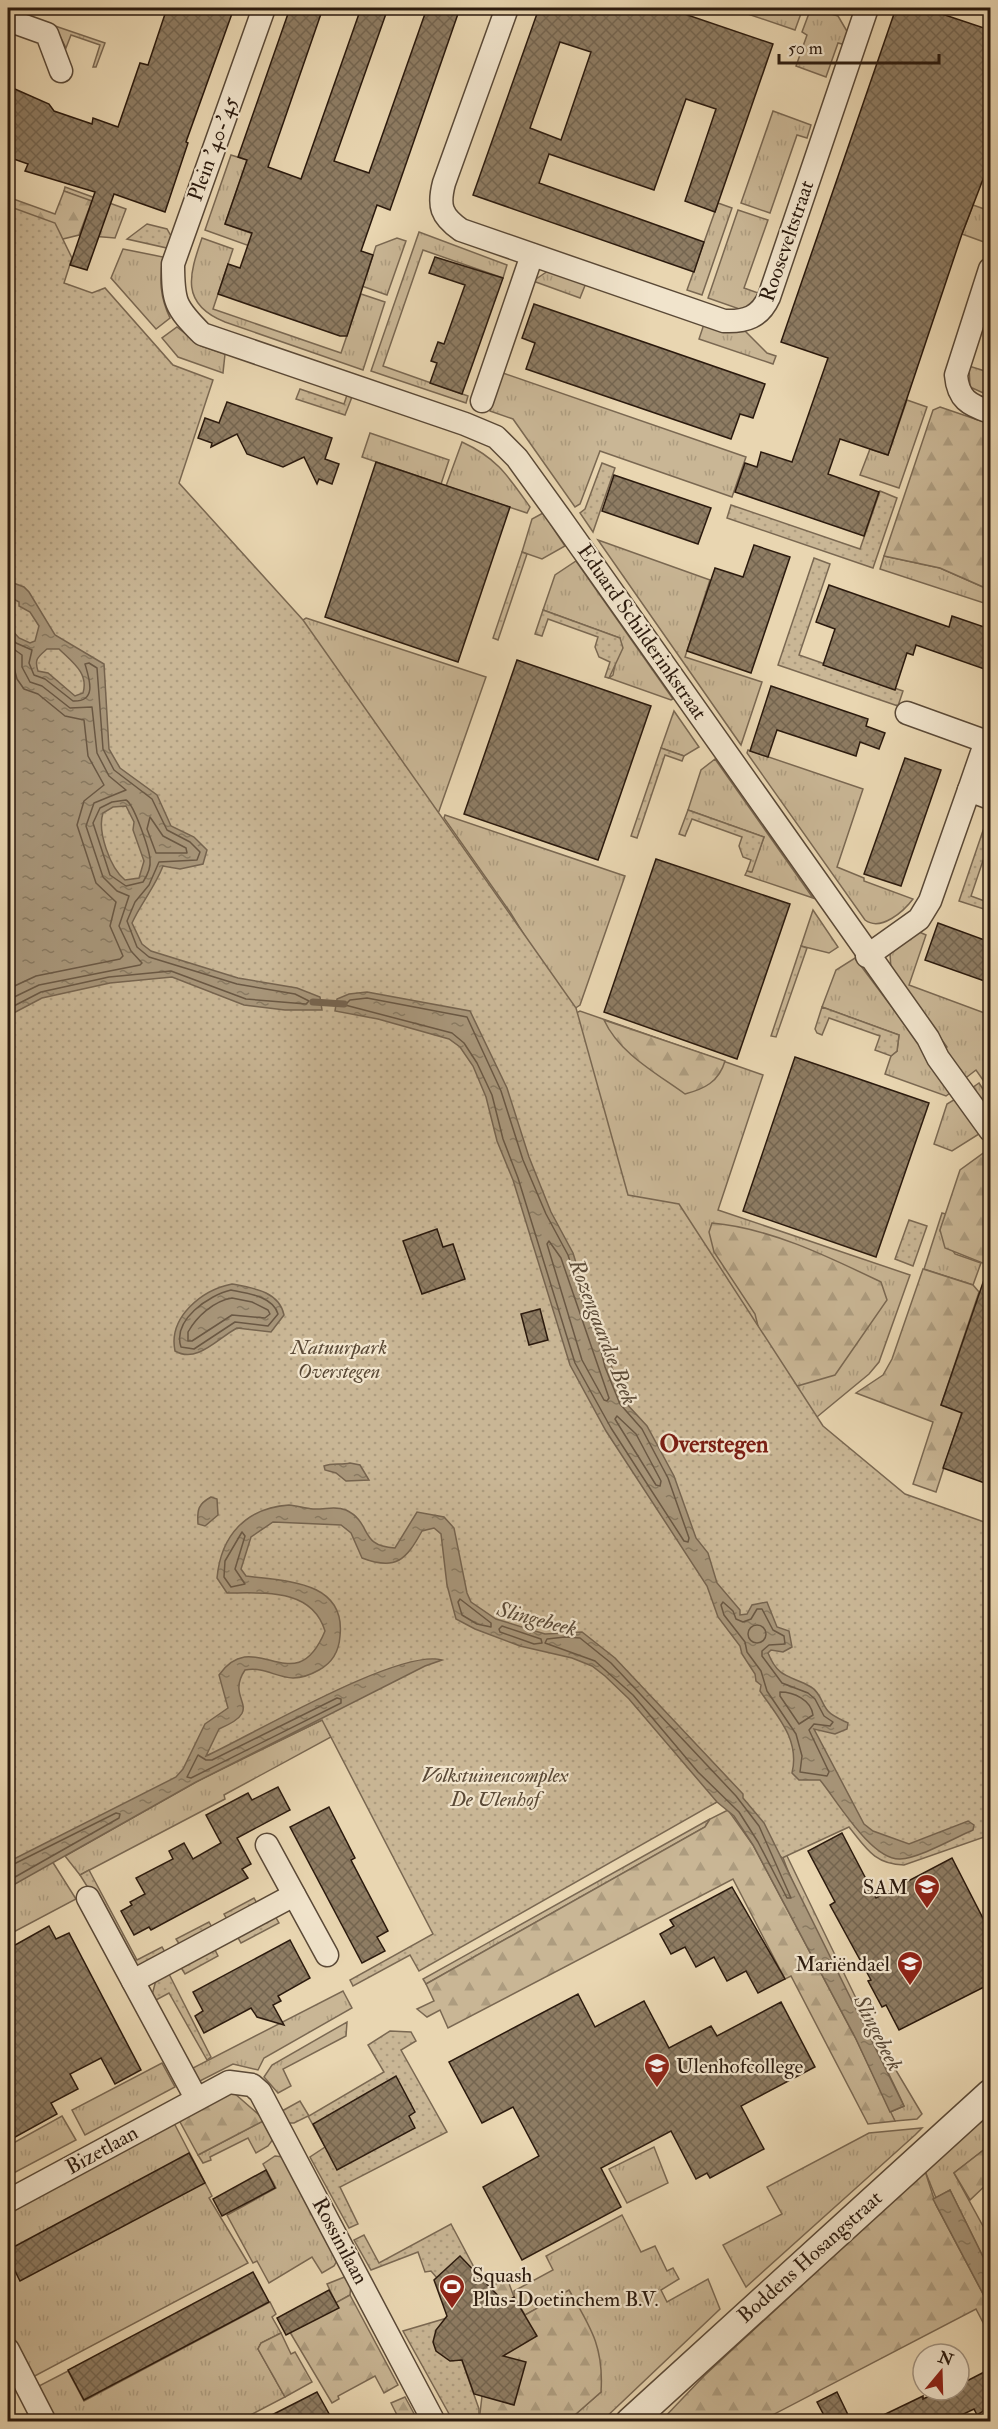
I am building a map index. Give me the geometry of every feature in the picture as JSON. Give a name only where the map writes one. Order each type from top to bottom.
[{"type":"street","name":"Plein '40-'45","points":[[173,292],[173,264],[264,8]]},
{"type":"street","name":"Rooseveltstraat","points":[[507,8],[439,202],[441,212],[448,221],[461,230],[724,321],[738,322],[763,310],[769,297],[861,9]]},
{"type":"street","points":[[8,20],[47,34],[61,71]]},
{"type":"street","points":[[482,401],[532,255]]},
{"type":"street","points":[[990,269],[956,375],[957,387],[963,400],[990,412]]},
{"type":"street","name":"Eduard Schilderinkstraat","points":[[173,292],[181,312],[202,334],[454,420],[496,437],[517,458],[720,742],[990,1130]]},
{"type":"street","points":[[867,956],[919,919],[930,901],[988,742],[907,713]]},
{"type":"street","points":[[969,790],[990,798]]},
{"type":"street","points":[[267,1845],[327,1955]]},
{"type":"street","points":[[133,1981],[294,1895]]},
{"type":"street","points":[[88,1898],[196,2098]]},
{"type":"street","name":"Bizetlaan","points":[[8,2201],[229,2082]]},
{"type":"street","name":"Rossinilaan","points":[[229,2082],[252,2085],[260,2092],[434,2421]]},
{"type":"street","name":"Boddens Hosangstraat","points":[[630,2421],[990,2094]]},
{"type":"street","points":[[8,2350],[45,2421]]},
{"type":"green space","points":[[730,8],[769,8],[784,13],[787,8],[803,8],[795,30]]},
{"type":"green space","points":[[811,8],[838,16],[848,33],[846,45],[838,43],[826,77],[796,66],[807,35],[802,32]]},
{"type":"green space","points":[[14,12],[105,43],[96,67],[93,67],[100,45],[71,35],[66,48],[58,32]]},
{"type":"green space","points":[[773,111],[811,125],[807,138],[797,135],[770,213],[741,203]]},
{"type":"green space","points":[[231,155],[247,160],[225,224],[367,274],[376,246],[397,238],[406,241],[387,295],[205,230]]},
{"type":"green space","points":[[65,187],[126,209],[115,238],[79,235],[91,202],[64,191]]},
{"type":"green space","points":[[64,191],[92,201],[79,235],[63,239],[8,281],[8,197],[55,214]]},
{"type":"green space","points":[[718,203],[732,208],[702,295],[687,290]]},
{"type":"green space","points":[[973,205],[990,211],[990,224],[984,242],[962,234]]},
{"type":"green space","name":"Natuurpark Overstegen","points":[[8,206],[55,223],[72,258],[64,283],[92,293],[105,288],[173,365],[213,380],[179,483],[303,620],[576,1008],[628,1195],[679,1204],[823,1426],[905,1494],[990,1524],[990,1835],[904,1865],[885,1862],[878,1858],[866,1848],[849,1827],[782,1858],[724,1793],[717,1802],[419,1971],[410,1955],[353,1986],[350,1980],[433,1934],[322,1720],[8,1872]]},
{"type":"green space","points":[[738,210],[768,220],[744,288],[761,294],[745,311],[708,298]]},
{"type":"green space","points":[[147,224],[167,229],[171,236],[167,248],[127,239]]},
{"type":"green space","points":[[419,232],[507,265],[503,278],[423,250],[383,366],[468,396],[466,403],[371,371]]},
{"type":"green space","points":[[202,238],[233,249],[213,309],[341,353],[361,294],[385,302],[363,370],[225,322],[211,315],[201,306],[192,287],[194,264]]},
{"type":"green space","points":[[123,249],[163,257],[161,288],[170,318],[156,329],[111,278]]},
{"type":"green space","points":[[548,271],[586,283],[580,298],[533,281]]},
{"type":"green space","points":[[704,324],[745,331],[767,353],[776,356],[773,364],[699,339]]},
{"type":"green space","points":[[177,327],[201,346],[225,354],[223,373],[178,357],[162,338]]},
{"type":"green space","points":[[990,356],[990,396],[970,387],[969,366],[985,371]]},
{"type":"green space","points":[[503,373],[746,457],[732,497],[600,451],[580,504],[575,507],[513,419],[490,411]]},
{"type":"green space","points":[[300,389],[344,404],[347,395],[352,397],[345,415],[296,399]]},
{"type":"green space","points":[[907,400],[927,407],[899,488],[860,475],[870,449],[888,455]]},
{"type":"green space","points":[[940,407],[990,424],[990,590],[940,568],[884,556],[933,410]]},
{"type":"green space","points":[[370,433],[449,460],[441,484],[362,457]]},
{"type":"green space","points":[[462,442],[493,461],[501,469],[530,507],[527,513],[446,486]]},
{"type":"green space","points":[[602,463],[615,468],[593,532],[580,513],[585,509]]},
{"type":"green space","points":[[880,491],[897,498],[873,568],[727,518],[731,505],[860,549]]},
{"type":"green space","points":[[543,513],[565,546],[542,559],[522,552],[532,519]]},
{"type":"green space","points":[[598,540],[710,580],[685,657],[762,682],[741,745]]},
{"type":"green space","points":[[522,552],[527,554],[498,640],[493,638]]},
{"type":"green space","points":[[884,556],[940,568],[990,590],[990,605],[880,569]]},
{"type":"green space","points":[[814,558],[830,564],[799,655],[903,691],[898,706],[778,665]]},
{"type":"green space","points":[[576,561],[673,699],[609,678],[613,675],[620,638],[543,610],[555,575]]},
{"type":"green space","points":[[543,610],[620,638],[623,648],[609,678],[605,677],[610,662],[599,657],[595,647],[598,637],[548,619],[542,636],[535,634]]},
{"type":"green space","points":[[306,618],[486,677],[439,811],[425,842],[289,629]]},
{"type":"green space","points":[[674,711],[699,747],[684,756],[661,748]]},
{"type":"green space","points":[[661,748],[684,756],[682,761],[665,755],[637,838],[631,836]]},
{"type":"green space","points":[[748,750],[863,789],[837,867],[864,878],[864,881],[913,899],[904,909],[885,922],[871,923],[865,920],[747,753]]},
{"type":"green space","points":[[715,759],[813,898],[745,875],[747,871],[751,872],[764,837],[688,810],[701,770]]},
{"type":"green space","points":[[688,810],[764,837],[752,872],[747,871],[751,860],[743,857],[739,846],[742,837],[692,819],[685,836],[679,834]]},
{"type":"green space","points":[[989,813],[990,840],[971,896],[990,903],[990,911],[959,901]]},
{"type":"green space","points":[[445,815],[625,876],[580,1005],[571,1011],[510,912],[444,818]]},
{"type":"green space","points":[[813,910],[838,947],[829,953],[801,946]]},
{"type":"green space","points":[[917,931],[926,935],[909,985],[990,1015],[990,1090],[976,1070],[963,1080],[943,1052],[947,1047],[891,970],[890,953]]},
{"type":"green space","points":[[801,946],[807,948],[776,1037],[771,1036]]},
{"type":"green space","points":[[855,958],[954,1090],[946,1096],[885,1074],[891,1056],[897,1051],[899,1035],[822,1007],[836,970]]},
{"type":"green space","points":[[478,1005],[574,1014],[580,1011],[763,1075],[718,1210],[910,1275],[879,1362],[869,1374],[789,1440]]},
{"type":"green space","points":[[822,1007],[899,1035],[897,1051],[891,1056],[875,1050],[880,1036],[829,1018],[822,1035],[817,1033],[815,1029]]},
{"type":"green space","points":[[604,1020],[725,1061],[719,1074],[710,1084],[685,1094],[619,1043]]},
{"type":"green space","points":[[979,1083],[990,1100],[990,1112],[969,1090]]},
{"type":"green space","points":[[957,1098],[979,1134],[952,1151],[934,1144],[947,1104]]},
{"type":"green space","points":[[989,1149],[990,1266],[945,1248],[940,1230],[960,1170]]},
{"type":"green space","points":[[942,1213],[946,1214],[940,1231],[955,1254],[981,1263],[973,1285],[924,1269]]},
{"type":"green space","points":[[909,1220],[927,1226],[913,1266],[895,1259]]},
{"type":"green space","points":[[712,1223],[777,1237],[881,1282],[887,1300],[835,1375],[787,1389],[760,1334],[755,1314],[714,1252],[709,1232]]},
{"type":"green space","points":[[923,1269],[973,1285],[979,1292],[941,1405],[962,1412],[936,1492],[913,1484],[933,1422],[856,1393],[883,1375],[892,1359]]},
{"type":"green space","points":[[243,1706],[693,1776],[717,1802],[711,1805],[326,1726],[331,1737],[224,1795],[225,1799],[80,1875],[65,1856],[196,1782],[322,1720]]},
{"type":"green space","points":[[728,1810],[753,1845],[856,2039],[895,2121],[868,2124],[791,1976],[785,1979],[733,1879],[448,2028],[440,2010],[427,2017],[417,2009],[434,2001],[426,1984],[705,1827],[710,1819]]},
{"type":"green space","points":[[710,1819],[705,1827],[426,1984],[423,1979]]},
{"type":"green space","points":[[771,1823],[869,2025],[922,2114],[917,2119],[895,2121],[890,2112],[904,2106],[798,1896]]},
{"type":"green space","points":[[52,1861],[76,1899],[8,1935],[8,1888]]},
{"type":"green space","points":[[89,1870],[137,1960],[162,1947],[166,1954],[138,1968],[80,1875]]},
{"type":"green space","points":[[254,1898],[258,1905],[228,1921],[224,1914]]},
{"type":"green space","points":[[275,1916],[279,1923],[241,1943],[237,1936]]},
{"type":"green space","points":[[209,1922],[213,1929],[181,1947],[176,1939]]},
{"type":"green space","points":[[214,1948],[218,1956],[185,1974],[180,1966]]},
{"type":"green space","points":[[168,1972],[211,2057],[207,2060],[169,1993],[156,2000],[152,1995],[156,1980]]},
{"type":"green space","points":[[343,1991],[352,2008],[264,2058],[258,2070],[233,2064],[198,2082],[191,2069]]},
{"type":"green space","points":[[347,2022],[346,2036],[283,2069],[291,2086],[278,2093],[264,2077],[272,2065]]},
{"type":"green space","points":[[390,2031],[411,2032],[416,2041],[401,2050],[447,2132],[340,2187],[358,2224],[349,2228],[310,2157],[325,2147],[308,2116],[294,2123],[285,2123],[282,2111],[300,2101],[309,2116],[384,2072],[368,2045]]},
{"type":"green space","points":[[162,2063],[175,2087],[85,2135],[72,2110]]},
{"type":"green space","points":[[234,2093],[265,2120],[198,2155],[179,2120]]},
{"type":"green space","points":[[990,2111],[990,2145],[954,2173],[990,2239],[990,2271],[950,2190],[936,2198],[925,2171]]},
{"type":"green space","points":[[62,2116],[76,2140],[8,2176],[8,2146]]},
{"type":"green space","points":[[265,2120],[274,2138],[268,2146],[256,2153],[248,2138],[210,2157],[211,2160],[203,2163],[198,2155]]},
{"type":"green space","points":[[174,2123],[212,2196],[209,2198],[248,2263],[31,2378],[8,2333],[8,2213]]},
{"type":"green space","points":[[922,2128],[746,2287],[723,2245],[782,2214],[767,2187],[869,2133]]},
{"type":"green space","points":[[990,2145],[990,2181],[970,2200],[954,2173]]},
{"type":"green space","points":[[654,2147],[668,2183],[627,2203],[609,2169]]},
{"type":"green space","points":[[275,2156],[284,2157],[338,2259],[334,2266],[322,2273],[312,2257],[269,2283],[257,2261],[253,2263],[227,2215],[276,2188],[263,2164]]},
{"type":"green space","points":[[925,2171],[936,2205],[990,2307],[990,2336],[976,2309],[761,2421],[660,2422],[704,2376]]},
{"type":"green space","points":[[622,2215],[641,2252],[655,2246],[667,2271],[673,2268],[679,2279],[661,2290],[667,2302],[708,2279],[720,2309],[602,2421],[568,2421],[601,2392],[569,2291],[525,2315],[514,2297],[514,2291],[553,2270],[546,2256]]},
{"type":"green space","points":[[451,2224],[477,2273],[437,2278],[431,2271],[425,2272],[418,2252],[371,2270],[354,2240],[364,2235],[379,2263]]},
{"type":"green space","points":[[347,2276],[351,2282],[350,2295],[336,2303],[327,2284]]},
{"type":"green space","points":[[507,2278],[514,2297],[505,2303],[490,2287]]},
{"type":"green space","points":[[569,2290],[590,2327],[598,2350],[601,2392],[568,2421],[479,2422],[482,2396],[525,2315]]},
{"type":"green space","points":[[350,2295],[398,2385],[384,2393],[375,2376],[338,2396],[339,2399],[332,2403],[288,2329]]},
{"type":"green space","points":[[270,2302],[276,2314],[272,2317],[281,2333],[261,2343],[258,2349],[285,2397],[239,2421],[56,2421],[37,2387],[68,2371],[84,2401]]},
{"type":"green space","points":[[447,2318],[479,2409],[479,2421],[453,2421],[403,2331]]},
{"type":"green space","points":[[281,2333],[291,2354],[295,2352],[312,2382],[285,2397],[258,2349],[261,2343]]},
{"type":"green space","points":[[405,2397],[418,2421],[400,2421],[391,2403]]},
{"type":"water","points":[[8,581],[24,587],[55,635],[104,664],[109,749],[120,768],[157,795],[171,826],[194,837],[207,850],[203,864],[180,869],[163,866],[132,923],[142,944],[151,951],[238,978],[297,988],[320,997],[322,1010],[285,1010],[244,1005],[172,977],[110,983],[42,998],[8,1016],[8,626],[19,638],[30,643],[35,641],[39,626],[30,612],[8,596]],"holes":[[[47,649],[59,649],[74,663],[84,680],[83,693],[75,696],[48,673],[38,671],[36,664],[38,658]],[[126,806],[134,822],[133,830],[144,861],[139,878],[125,880],[114,867],[106,849],[102,821],[103,813],[113,807]]]},
{"type":"water","points":[[367,992],[470,1011],[507,1088],[529,1157],[551,1212],[573,1253],[589,1305],[601,1328],[611,1365],[625,1402],[647,1426],[674,1476],[696,1538],[708,1553],[717,1583],[740,1610],[740,1615],[747,1614],[752,1605],[767,1602],[777,1627],[789,1631],[792,1647],[783,1652],[771,1650],[768,1653],[772,1662],[786,1676],[814,1689],[830,1713],[848,1723],[847,1729],[835,1734],[814,1729],[864,1824],[873,1831],[909,1844],[968,1821],[974,1825],[973,1830],[908,1858],[889,1857],[878,1850],[855,1827],[820,1780],[799,1780],[792,1773],[793,1750],[786,1729],[760,1691],[761,1685],[756,1681],[755,1674],[742,1654],[740,1646],[718,1617],[707,1586],[606,1431],[570,1365],[513,1180],[497,1141],[486,1097],[473,1066],[460,1047],[449,1039],[378,1019],[335,1011],[337,999],[349,994]]},
{"type":"water","points":[[232,1284],[264,1292],[277,1301],[284,1315],[271,1332],[237,1328],[199,1352],[183,1354],[175,1351],[174,1339],[182,1316],[209,1292]]},
{"type":"water","points":[[350,1463],[360,1465],[369,1480],[346,1481],[336,1473],[325,1470],[324,1466],[330,1465]]},
{"type":"water","points":[[211,1497],[217,1499],[218,1515],[205,1526],[198,1524],[199,1508]]},
{"type":"water","points":[[289,1505],[313,1509],[346,1510],[360,1521],[370,1539],[383,1546],[395,1548],[417,1512],[444,1517],[454,1528],[467,1593],[471,1602],[496,1619],[545,1634],[582,1632],[615,1658],[743,1794],[743,1798],[764,1823],[904,2106],[890,2112],[856,2039],[753,1845],[734,1816],[717,1802],[629,1699],[592,1666],[572,1658],[520,1646],[475,1629],[456,1619],[447,1585],[441,1534],[434,1528],[422,1531],[405,1556],[392,1563],[374,1562],[362,1558],[351,1533],[341,1525],[273,1522],[251,1537],[241,1569],[246,1576],[295,1583],[323,1594],[333,1604],[339,1618],[339,1641],[336,1652],[328,1664],[307,1676],[297,1678],[255,1669],[245,1670],[239,1689],[243,1703],[241,1715],[219,1729],[206,1756],[361,1680],[393,1667],[421,1660],[442,1660],[425,1666],[196,1782],[8,1888],[8,1862],[176,1777],[183,1769],[205,1724],[228,1708],[219,1675],[233,1661],[247,1657],[288,1664],[301,1661],[313,1652],[325,1631],[319,1617],[310,1607],[285,1596],[227,1593],[217,1578],[224,1549],[238,1526],[260,1512]]},
{"type":"water","points":[[950,2190],[990,2271],[990,2307],[933,2199]]},
{"type":"building","points":[[167,8],[234,8],[186,142],[188,143],[165,212],[114,194],[87,270],[70,265],[95,192],[25,171],[28,164],[8,157],[8,86],[49,104],[54,111],[92,124],[93,118],[118,127],[140,63],[148,65]]},
{"type":"building","points":[[290,8],[323,8],[268,167],[301,179],[361,8],[388,8],[334,161],[369,173],[427,8],[460,8],[390,210],[377,205],[361,251],[373,255],[347,336],[340,336],[218,294],[228,264],[240,268],[252,233],[225,224],[247,160],[238,157]]},
{"type":"building","points":[[539,8],[667,8],[773,44],[715,212],[685,201],[716,109],[686,99],[654,190],[549,154],[539,183],[704,242],[694,272],[473,195]],"holes":[[[560,42],[591,52],[561,140],[530,128]]]},
{"type":"building","points":[[896,8],[924,8],[990,30],[990,161],[962,234],[888,455],[840,439],[828,474],[879,492],[864,536],[735,492],[745,463],[757,467],[761,452],[792,462],[828,358],[781,342]]},
{"type":"building","points":[[435,257],[503,278],[462,394],[430,383],[437,363],[431,361],[438,342],[444,344],[465,285],[429,273]]},
{"type":"building","points":[[534,304],[765,384],[753,418],[740,414],[731,439],[526,369],[535,343],[522,338]]},
{"type":"building","points":[[227,402],[332,438],[325,459],[339,464],[332,484],[319,479],[317,484],[304,457],[283,467],[247,454],[237,434],[211,447],[212,443],[198,438],[205,418],[219,423]]},
{"type":"building","points":[[376,462],[510,507],[458,662],[325,617]]},
{"type":"building","points":[[614,475],[711,508],[698,544],[602,511]]},
{"type":"building","points":[[754,545],[790,557],[751,673],[687,651],[715,568],[743,577]]},
{"type":"building","points":[[829,585],[949,627],[952,616],[990,629],[990,671],[916,645],[913,655],[907,653],[895,690],[823,665],[835,629],[816,622]]},
{"type":"building","points":[[517,660],[651,706],[598,860],[464,814]]},
{"type":"building","points":[[771,686],[868,719],[866,726],[885,733],[879,749],[860,742],[856,756],[777,730],[768,757],[750,751]]},
{"type":"building","points":[[905,758],[941,770],[901,886],[864,874]]},
{"type":"building","points":[[656,859],[790,904],[737,1059],[604,1012]]},
{"type":"building","points":[[938,923],[990,942],[990,983],[925,960]]},
{"type":"building","points":[[795,1057],[929,1103],[876,1257],[743,1211]]},
{"type":"building","points":[[437,1229],[443,1247],[453,1244],[465,1279],[422,1294],[403,1241]]},
{"type":"building","points":[[988,1268],[990,1269],[990,1485],[943,1468],[962,1413],[941,1405]]},
{"type":"building","points":[[540,1309],[548,1340],[529,1345],[521,1314]]},
{"type":"building","points":[[278,1787],[290,1810],[237,1838],[251,1864],[242,1869],[248,1878],[151,1930],[149,1927],[134,1935],[121,1911],[132,1905],[130,1902],[145,1894],[136,1878],[173,1859],[169,1851],[184,1843],[193,1859],[221,1843],[206,1815],[248,1793],[252,1800]]},
{"type":"building","points":[[329,1807],[355,1858],[351,1860],[388,1931],[377,1937],[385,1951],[362,1963],[290,1827]]},
{"type":"building","points":[[842,1833],[876,1898],[952,1858],[990,1932],[990,1984],[899,2030],[886,2005],[882,2007],[868,1981],[871,1980],[830,1905],[835,1902],[808,1851]]},
{"type":"building","points":[[732,1887],[785,1979],[758,1993],[746,1971],[727,1981],[714,1957],[696,1967],[685,1947],[671,1954],[660,1934],[674,1926],[670,1920]]},
{"type":"building","points":[[49,1926],[56,1939],[69,1933],[141,2070],[115,2084],[101,2058],[70,2074],[78,2089],[51,2103],[57,2114],[8,2141],[8,1949]]},
{"type":"building","points":[[290,1940],[310,1978],[278,1996],[281,2001],[273,2005],[284,2025],[257,2017],[251,2008],[204,2033],[195,2016],[203,2011],[193,1992]]},
{"type":"building","points":[[578,1994],[595,2027],[644,2001],[669,2048],[711,2026],[717,2036],[781,2002],[815,2067],[741,2106],[764,2149],[710,2178],[707,2173],[696,2179],[671,2131],[601,2168],[621,2207],[522,2260],[483,2187],[539,2156],[513,2107],[482,2123],[449,2062]]},
{"type":"building","points":[[396,2076],[415,2112],[409,2116],[415,2128],[337,2170],[313,2124]]},
{"type":"building","points":[[189,2153],[205,2183],[20,2281],[8,2257],[8,2250]]},
{"type":"building","points":[[266,2170],[275,2188],[222,2216],[213,2199]]},
{"type":"building","points":[[460,2256],[505,2303],[514,2297],[537,2336],[503,2356],[526,2362],[514,2405],[474,2394],[462,2360],[450,2361],[436,2351],[433,2342],[436,2330],[447,2316],[434,2280]]},
{"type":"building","points":[[253,2272],[269,2302],[84,2400],[68,2370]]},
{"type":"building","points":[[329,2290],[339,2308],[286,2335],[277,2318]]},
{"type":"building","points":[[990,2369],[990,2407],[977,2415],[974,2409],[949,2421],[871,2421],[911,2402],[971,2402],[971,2379]]},
{"type":"building","points":[[317,2392],[333,2421],[260,2421]]},
{"type":"building","points":[[837,2392],[851,2421],[827,2421],[817,2402]]},
{"type":"waterway","name":"Rozengaardse Beek","points":[[313,1002],[344,1004]]},
{"type":"place","name":"SAM","points":[[927,1910]]},
{"type":"place","name":"Mariëndael","points":[[910,1987]]},
{"type":"place","name":"Ulenhofcollege","points":[[657,2089]]},
{"type":"place","name":"Squash Plus-Doetinchem B.V.","points":[[452,2310]]},
{"type":"district","name":"Overstegen","points":[[714,1444]]},
{"type":"water label","name":"Slingebeek","points":[[537,1619]]},
{"type":"water label","name":"Slingebeek","points":[[878,2033]]},
{"type":"park label","name":"Volkstuinencomplex De Ulenhof","points":[[495,1787]]}]
